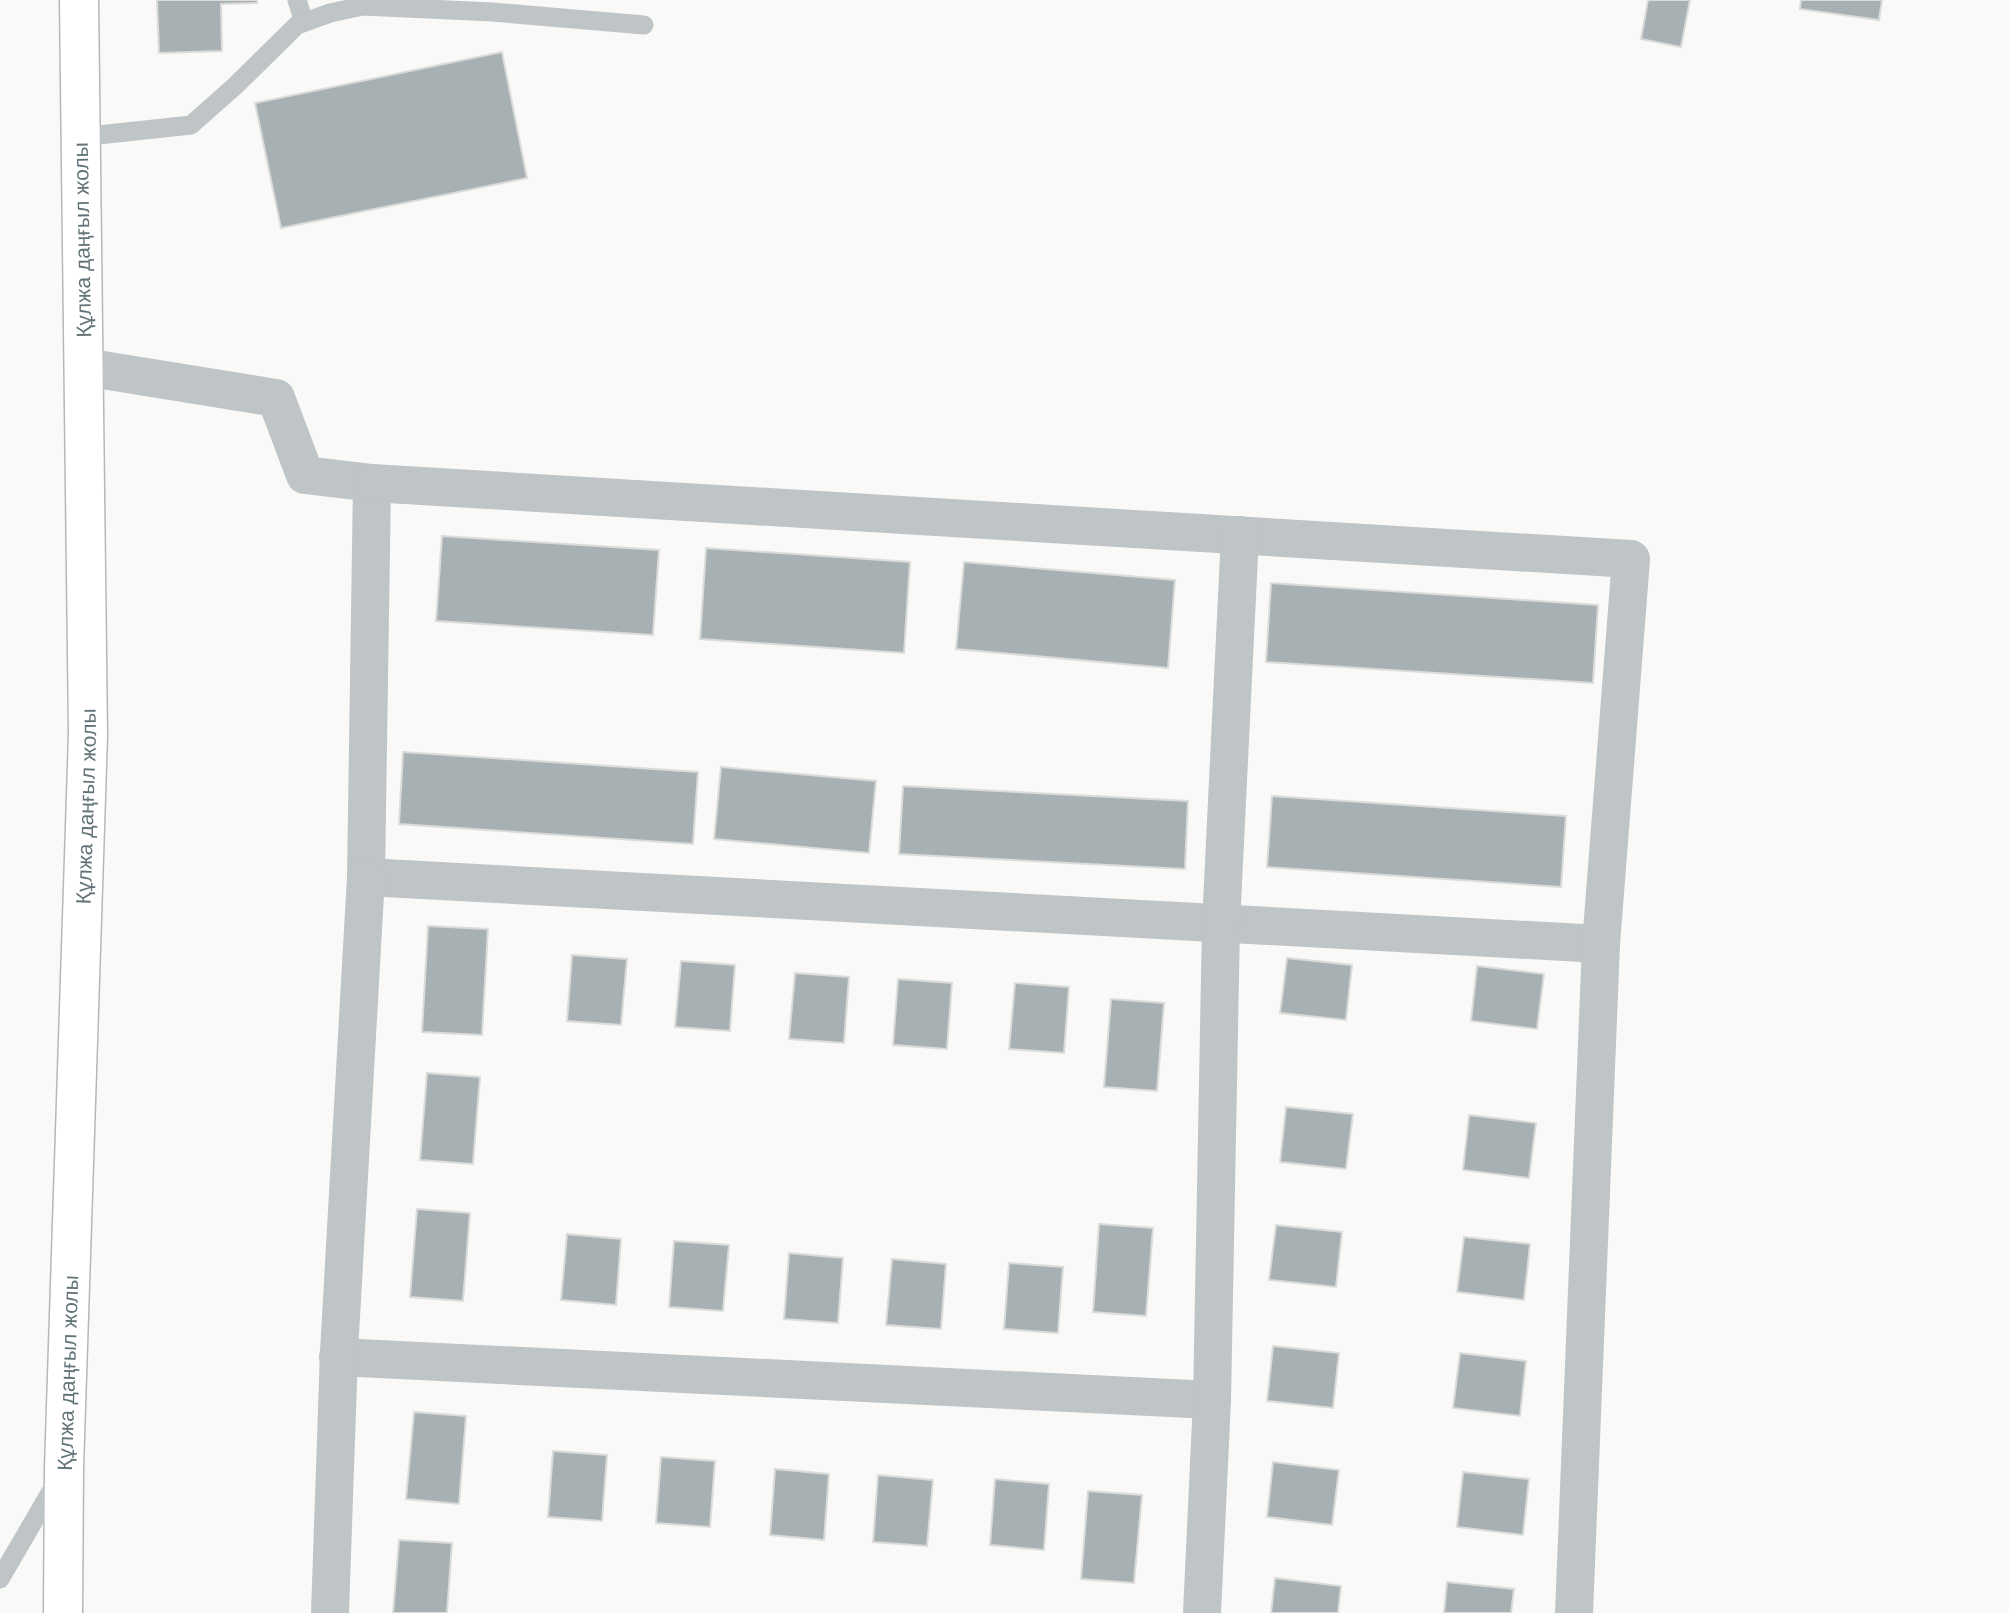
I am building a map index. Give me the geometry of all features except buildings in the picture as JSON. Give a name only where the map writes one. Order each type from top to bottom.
[{"type":"main road","name":"Құлжа даңғыл жолы","points":[[63,1613],[64,1468],[88,735],[79,0]]},
{"type":"street","points":[[84,367],[276,398],[305,475],[372,483],[1632,559],[1601,944],[1574,1613]]},
{"type":"street","points":[[330,1613],[338,1357],[366,877],[372,483]]},
{"type":"street","points":[[1202,1613],[1212,1400],[1221,924],[1240,536]]},
{"type":"street","points":[[366,877],[1601,944]]},
{"type":"street","points":[[338,1357],[1212,1400]]},
{"type":"lane","points":[[297,0],[304,22]]},
{"type":"lane","points":[[80,137],[191,125],[297,25],[330,13],[363,6],[492,12],[644,25]]},
{"type":"lane","points":[[0,1579],[64,1468]]}]
